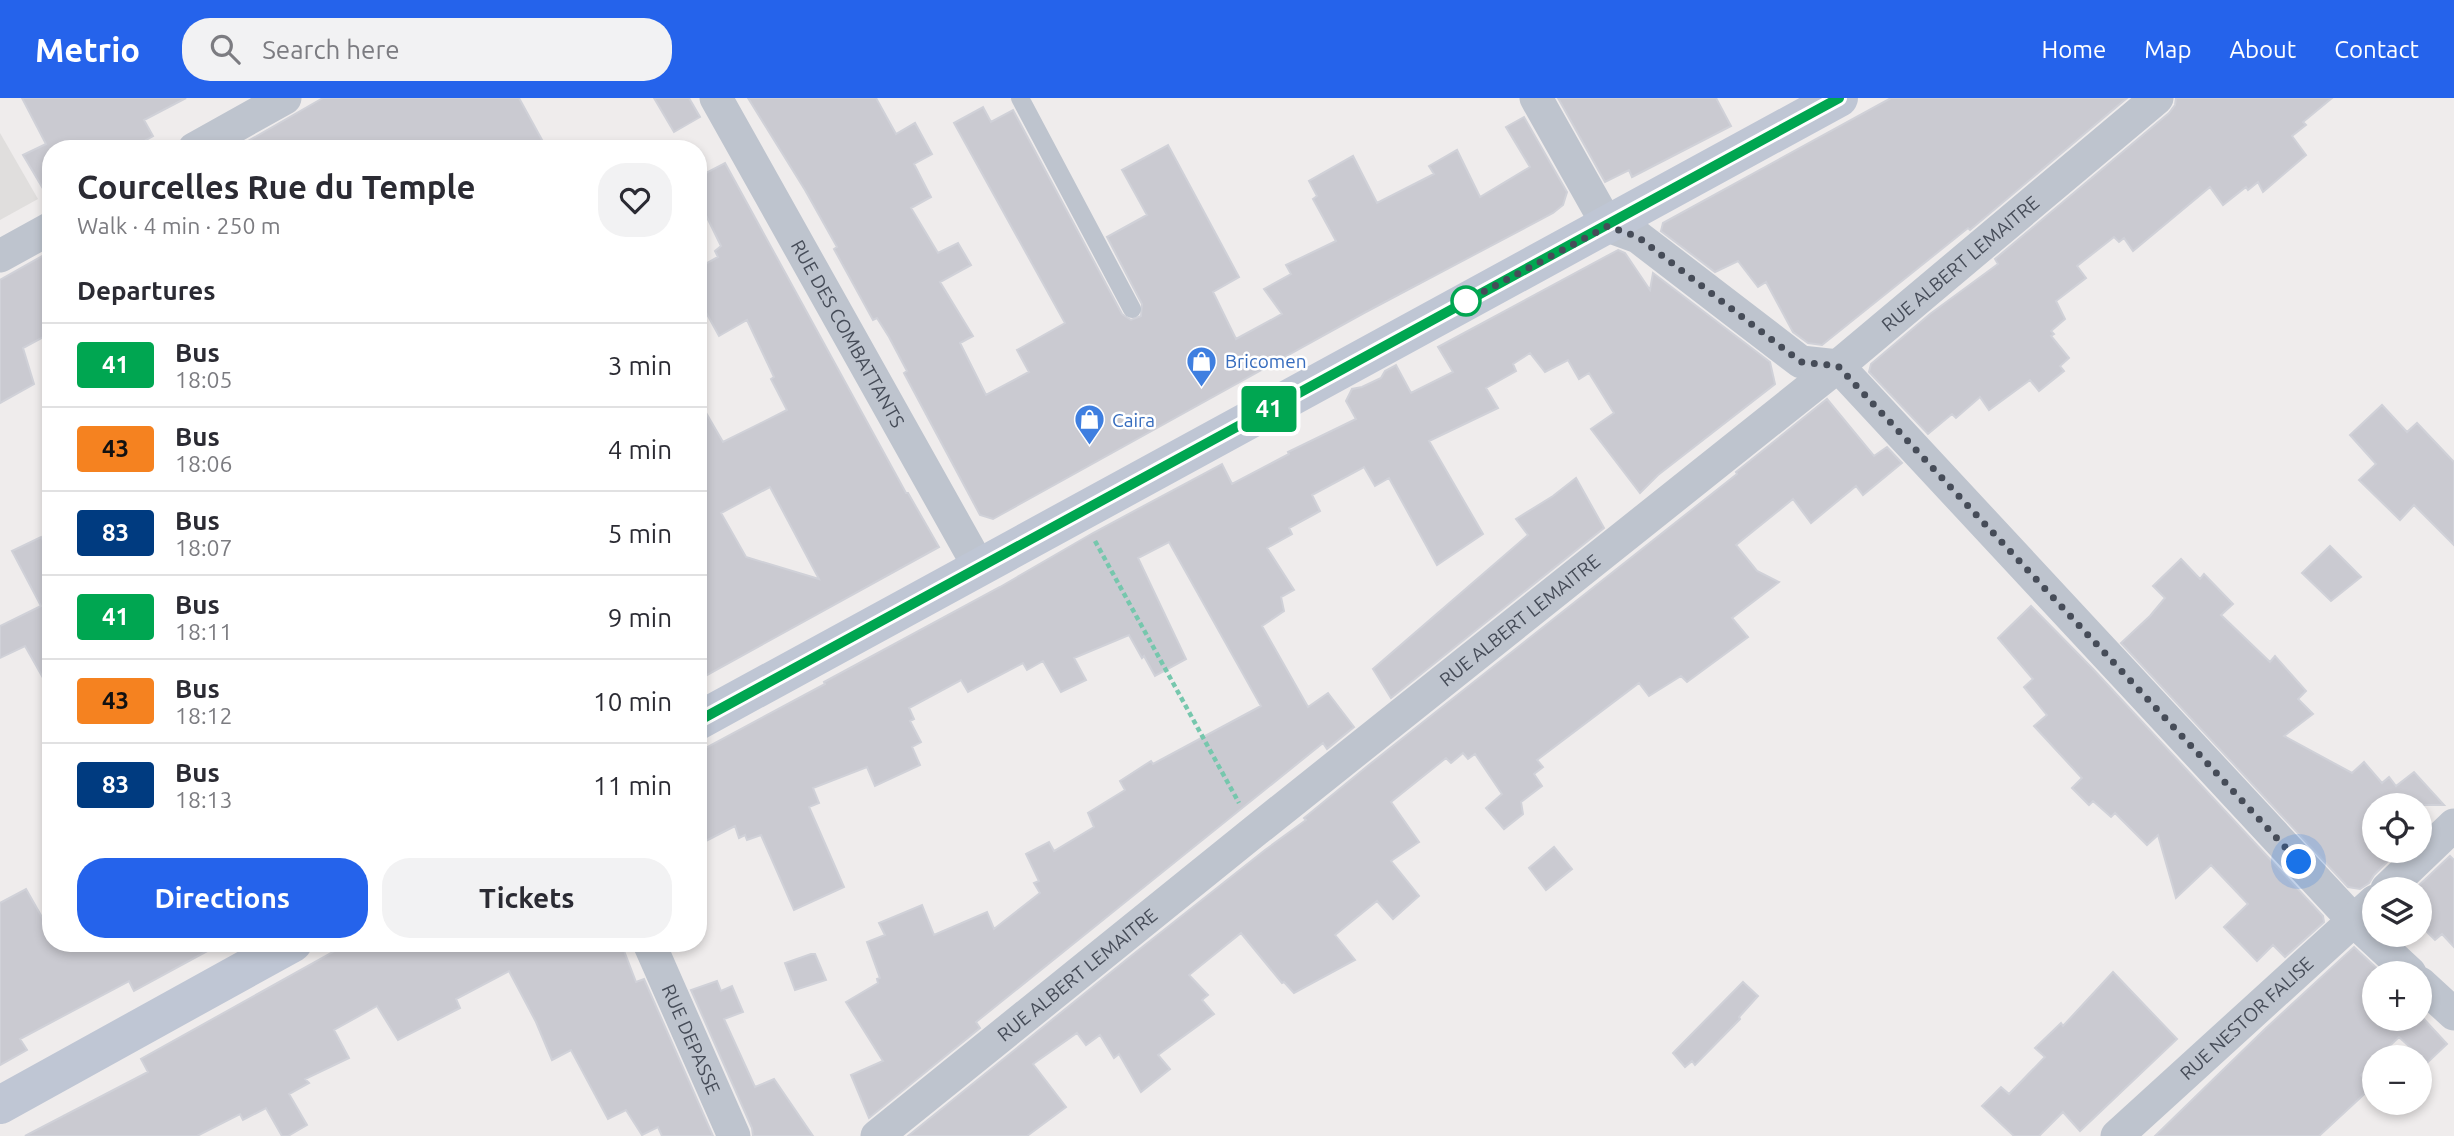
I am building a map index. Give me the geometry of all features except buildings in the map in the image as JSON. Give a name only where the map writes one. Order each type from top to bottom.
[{"type":"main road","points":[[707,716],[1839,98]]},
{"type":"main road","points":[[0,1105],[277,952]]},
{"type":"street","points":[[210,140],[285,98]]},
{"type":"street","name":"RUE DES COMBATTANTS","points":[[716,98],[979,567]]},
{"type":"street","points":[[1536,98],[1608,226],[1638,237],[1801,362],[1838,366],[2362,909]]},
{"type":"street","name":"RUE ALBERT LEMAITRE","points":[[877,1136],[1838,366],[2157,98]]},
{"type":"street","points":[[0,256],[42,233]]},
{"type":"street","points":[[2400,877],[2454,825]]},
{"type":"street","name":"RUE NESTOR FALISE","points":[[2117,1136],[2362,913]]},
{"type":"street","name":"RUE DEPASSE","points":[[653,952],[734,1136]]},
{"type":"street","points":[[2432,994],[2454,1014]]},
{"type":"lane","points":[[1020,98],[1132,309]]},
{"type":"path","points":[[1079,512],[1255,831]]},
{"type":"shaded area","points":[[0,133],[38,199],[0,220]]},
{"type":"bus line","name":"41","points":[[707,716],[1839,98]]},
{"type":"place","name":"Bricomen","points":[[1202,388]]},
{"type":"place","name":"Caira","points":[[1089,447]]},
{"type":"route","points":[[1466,301],[1464,302],[1608,226],[1638,237],[1801,362],[1838,366],[2299,862]]}]
